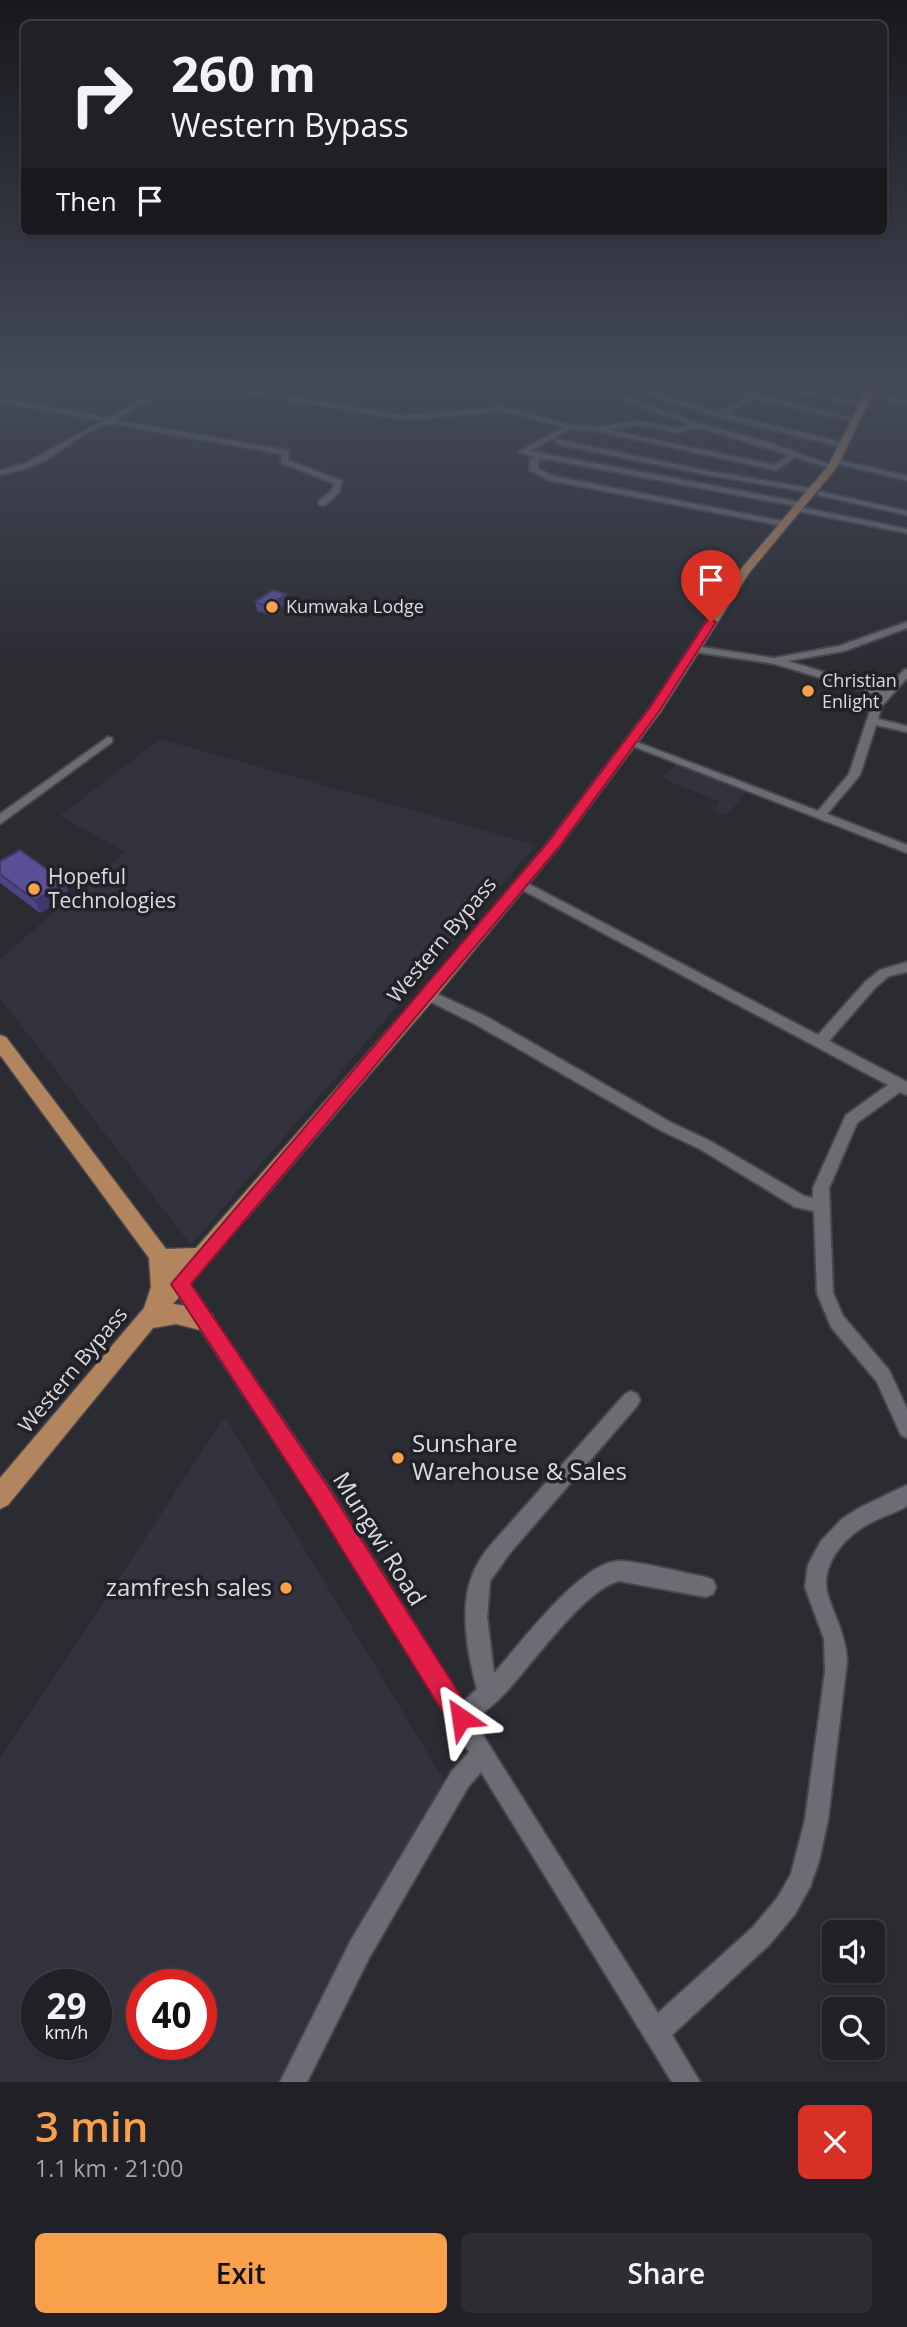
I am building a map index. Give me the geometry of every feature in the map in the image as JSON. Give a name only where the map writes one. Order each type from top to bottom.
[{"type":"main road","name":"Western Bypass","points":[[0,1497],[90,1385],[180,1284],[521,884],[630,743],[745,571],[823,478]]},
{"type":"main road","name":"Mungwi Road","points":[[0,1042],[180,1284]]},
{"type":"main road","points":[[147,1321],[162,1287],[159,1256],[174,1260],[205,1254]]},
{"type":"main road","points":[[147,1321],[167,1313],[187,1313],[204,1321]]},
{"type":"street","points":[[322,503],[336,491],[339,483],[327,478]]},
{"type":"street","points":[[552,478],[779,523]]},
{"type":"street","points":[[657,478],[796,504]]},
{"type":"street","points":[[739,478],[809,490]]},
{"type":"street","points":[[821,492],[907,513]]},
{"type":"street","points":[[805,510],[907,531]]},
{"type":"street","points":[[774,661],[841,649],[907,625]]},
{"type":"street","points":[[695,649],[774,661],[885,694]]},
{"type":"street","points":[[820,816],[855,775],[872,721],[885,694],[907,672]]},
{"type":"street","points":[[872,721],[907,729]]},
{"type":"street","points":[[0,820],[108,740]]},
{"type":"street","points":[[630,743],[907,849]]},
{"type":"street","points":[[521,884],[903,1087],[851,1119],[821,1188],[825,1293],[838,1321],[883,1376],[907,1429]]},
{"type":"street","points":[[820,1042],[870,985],[885,973],[907,967]]},
{"type":"street","points":[[428,995],[503,1033],[665,1126],[705,1144],[801,1202],[822,1206]]},
{"type":"street","name":"Mungwi Road","points":[[180,1284],[319,1491],[687,2082]]},
{"type":"street","points":[[489,1694],[481,1660],[476,1592],[481,1577],[493,1558],[580,1455],[631,1400]]},
{"type":"street","points":[[656,2032],[750,1947],[788,1904],[804,1874],[821,1787],[836,1651],[831,1630],[818,1600],[814,1581],[817,1567],[824,1554],[853,1521],[896,1504],[907,1495]]},
{"type":"street","points":[[461,1718],[489,1694],[581,1591],[602,1575],[620,1571],[706,1587]]},
{"type":"street","points":[[293,2082],[360,1949],[460,1779],[483,1753]]},
{"type":"shaded area","points":[[160,739],[536,845],[191,1245],[0,998],[0,959],[125,852],[60,816]]},
{"type":"shaded area","points":[[677,764],[748,791],[726,816],[712,811],[720,802],[662,778]]},
{"type":"shaded area","points":[[225,1417],[445,1782],[285,2082],[0,2082],[0,1759]]},
{"type":"building","points":[[273,590],[286,594],[268,606],[255,602]]},
{"type":"building","points":[[20,850],[65,882],[35,900],[0,874],[0,861]]},
{"type":"place","name":"Kumwaka Lodge","points":[[272,607]]},
{"type":"place","name":"Christian Enlight","points":[[808,691]]},
{"type":"place","name":"Hopeful Technologies","points":[[34,889]]},
{"type":"place","name":"Sunshare Warehouse & Sales","points":[[398,1458]]},
{"type":"place","name":"zamfresh sales","points":[[286,1588]]},
{"type":"route","points":[[461,1718],[319,1491],[180,1284],[554,844],[656,708],[711,622]]}]
